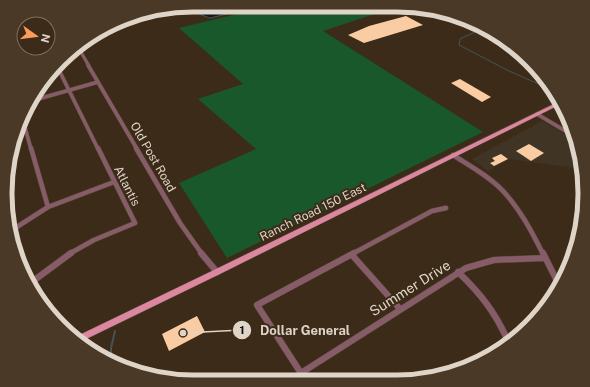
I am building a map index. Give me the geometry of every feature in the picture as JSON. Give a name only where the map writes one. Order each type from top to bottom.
[{"type":"main road","name":"Ranch Road 150 East","points":[[83,337],[555,105]]},
{"type":"street","name":"Old Post Road","points":[[81,52],[180,223],[217,272]]},
{"type":"street","name":"Atlantis","points":[[34,280],[71,253],[94,240],[135,223],[60,71]]},
{"type":"street","points":[[39,99],[98,82]]},
{"type":"street","points":[[537,114],[567,132]]},
{"type":"street","points":[[25,127],[48,206]]},
{"type":"street","points":[[453,155],[492,182],[508,198],[519,212],[556,280]]},
{"type":"street","points":[[15,228],[48,206],[114,182]]},
{"type":"street","points":[[301,373],[257,305],[432,211],[446,208]]},
{"type":"street","points":[[352,255],[400,309]]},
{"type":"street","name":"Summer Drive","points":[[301,373],[471,265],[485,261],[544,258]]},
{"type":"street","points":[[458,272],[491,305],[506,337]]},
{"type":"shaded area","points":[[194,12],[235,12],[210,18]]},
{"type":"shaded area","points":[[542,121],[568,136],[575,158],[576,168],[510,159],[488,171],[472,159]]},
{"type":"green space","points":[[245,12],[381,12],[323,31],[483,132],[227,258],[179,183],[256,149],[198,99],[243,84],[179,28]]},
{"type":"building","points":[[406,16],[423,25],[364,43],[348,35],[369,26]]},
{"type":"building","points":[[460,79],[491,97],[482,102],[451,83]]},
{"type":"building","points":[[529,144],[544,153],[531,161],[516,151]]},
{"type":"building","points":[[501,154],[508,159],[494,166],[490,163],[495,161],[492,158]]},
{"type":"building","points":[[197,316],[205,332],[169,351],[162,334]]},
{"type":"waterway","points":[[477,31],[460,39],[459,45],[509,71],[542,85]]},
{"type":"waterway","points":[[111,355],[115,331]]},
{"type":"place","name":"Dollar General","points":[[183,333]]}]
